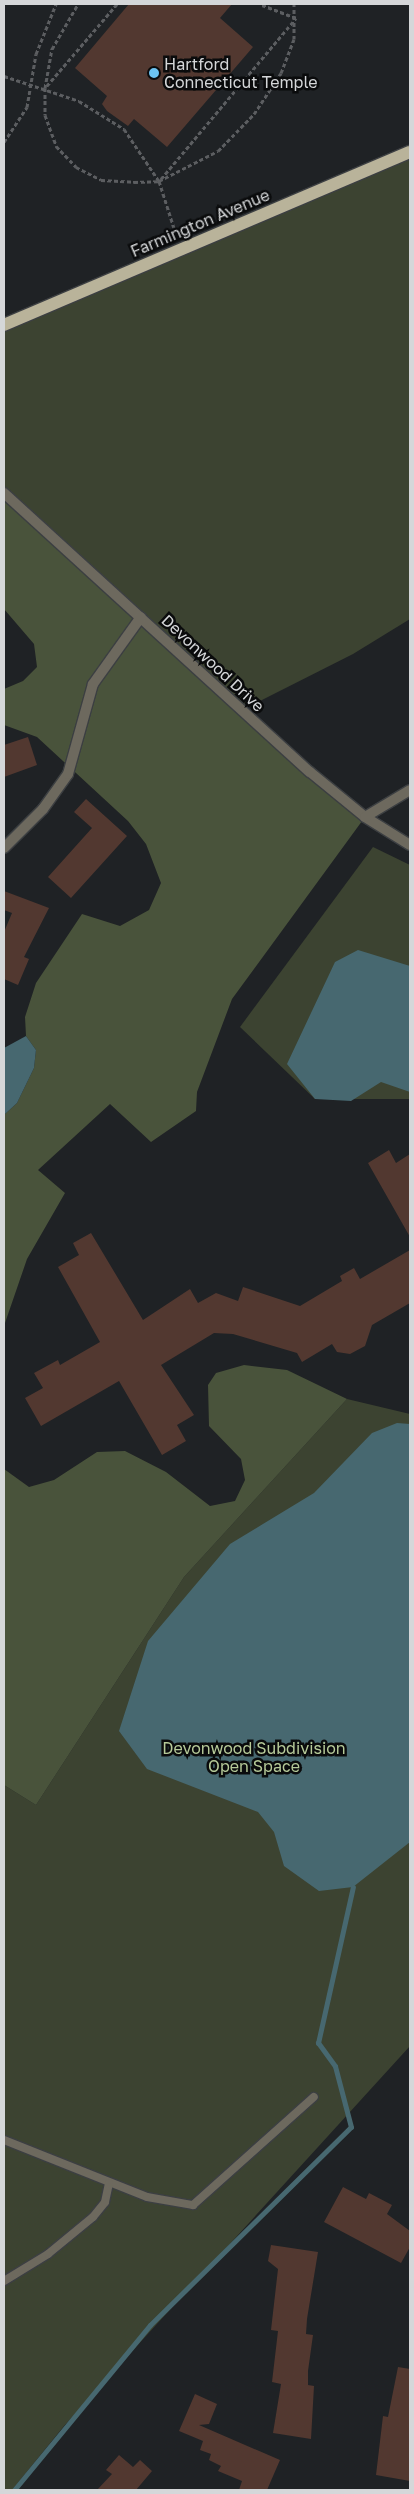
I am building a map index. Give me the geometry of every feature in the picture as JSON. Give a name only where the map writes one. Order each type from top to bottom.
[{"type":"main road","name":"Farmington Avenue","points":[[4,325],[410,152]]},
{"type":"street","name":"Devonwood Drive","points":[[4,494],[365,817],[410,845]]},
{"type":"street","points":[[4,848],[43,809],[68,774],[93,684],[141,617]]},
{"type":"street","points":[[365,817],[410,790]]},
{"type":"lane","points":[[4,2140],[147,2197],[193,2205],[314,2097]]},
{"type":"lane","points":[[4,2281],[48,2254],[93,2217],[105,2202],[108,2182]]},
{"type":"path","points":[[4,142],[27,107],[28,82],[56,4]]},
{"type":"path","points":[[78,4],[52,49],[45,88],[45,115],[56,146],[76,167],[101,180],[159,181],[218,151],[254,114],[281,73],[294,39],[296,18],[294,4]]},
{"type":"path","points":[[45,88],[116,4]]},
{"type":"path","points":[[260,4],[296,18]]},
{"type":"path","points":[[159,181],[296,18]]},
{"type":"path","points":[[4,76],[28,82],[79,102],[124,129],[159,181],[174,228]]},
{"type":"green space","points":[[410,152],[410,619],[353,654],[242,710],[4,493],[4,325]]},
{"type":"green space","points":[[4,493],[365,817],[232,999],[197,1092],[196,1111],[151,1142],[110,1104],[38,1170],[65,1193],[27,1259],[4,1326],[4,1115],[17,1103],[34,1068],[36,1050],[26,1036],[25,1017],[36,983],[82,914],[120,926],[149,910],[161,883],[146,844],[128,821],[37,737],[4,725],[4,689],[23,681],[37,667],[34,644],[4,609]]},
{"type":"green space","points":[[373,847],[410,865],[410,1099],[315,1099],[240,1027]]},
{"type":"green space","points":[[244,1365],[287,1370],[347,1399],[184,1577],[36,1805],[4,1785],[4,1469],[29,1487],[54,1480],[97,1452],[125,1451],[166,1472],[210,1506],[235,1501],[245,1480],[241,1459],[209,1426],[208,1385],[216,1373]]},
{"type":"green space","points":[[347,1399],[410,1414],[410,2046],[64,2426],[12,2490],[4,2490],[4,1785],[36,1805],[184,1577]]},
{"type":"water","points":[[358,950],[410,966],[410,1092],[381,1082],[351,1101],[315,1099],[287,1064],[335,962]]},
{"type":"water","points":[[26,1036],[36,1050],[34,1068],[17,1103],[4,1115],[4,1048]]},
{"type":"water","name":"Devonwood Subdivision Open Space","points":[[397,1423],[410,1424],[410,1842],[353,1887],[319,1891],[284,1866],[274,1832],[258,1812],[147,1769],[119,1731],[148,1641],[230,1544],[314,1493],[372,1433]]},
{"type":"building","name":"Hartford Connecticut Temple","points":[[129,4],[232,4],[220,18],[253,47],[167,147],[134,119],[128,126],[107,111],[102,104],[107,96],[75,68]]},
{"type":"building","points":[[28,737],[37,765],[4,777],[4,745]]},
{"type":"building","points":[[86,799],[127,836],[71,898],[48,877],[92,828],[74,812]]},
{"type":"building","points":[[4,891],[49,908],[24,957],[29,959],[18,985],[4,979],[4,932],[12,913],[4,910]]},
{"type":"building","points":[[389,1150],[396,1163],[410,1154],[410,1237],[368,1163]]},
{"type":"building","points":[[91,1233],[143,1320],[190,1289],[198,1303],[216,1293],[238,1301],[243,1287],[300,1306],[342,1281],[340,1276],[354,1268],[360,1279],[410,1250],[410,1303],[372,1325],[365,1346],[350,1354],[337,1352],[332,1344],[302,1362],[297,1353],[233,1334],[214,1333],[161,1365],[194,1415],[177,1425],[186,1441],[162,1455],[119,1381],[41,1426],[25,1398],[43,1388],[34,1373],[58,1360],[60,1365],[100,1342],[58,1267],[79,1255],[73,1243]]},
{"type":"building","points":[[343,2187],[366,2199],[369,2193],[392,2205],[387,2214],[410,2231],[410,2247],[401,2263],[324,2222]]},
{"type":"building","points":[[271,2245],[318,2252],[306,2334],[313,2335],[308,2371],[308,2385],[314,2386],[311,2439],[273,2433],[281,2384],[272,2382],[278,2331],[271,2330],[278,2269],[268,2261]]},
{"type":"building","points":[[398,2367],[410,2369],[410,2481],[376,2475],[383,2416],[388,2417]]},
{"type":"building","points":[[195,2394],[217,2404],[209,2424],[199,2425],[280,2460],[267,2490],[239,2490],[242,2481],[218,2471],[221,2466],[209,2460],[211,2454],[200,2450],[203,2441],[179,2431]]},
{"type":"building","points":[[119,2455],[133,2467],[140,2460],[152,2471],[136,2490],[97,2490],[112,2474],[106,2470]]},
{"type":"waterway","points":[[14,2490],[150,2325],[351,2127],[335,2066],[318,2043],[353,1887]]},
{"type":"place","name":"Hartford Connecticut Temple","points":[[154,73]]}]
